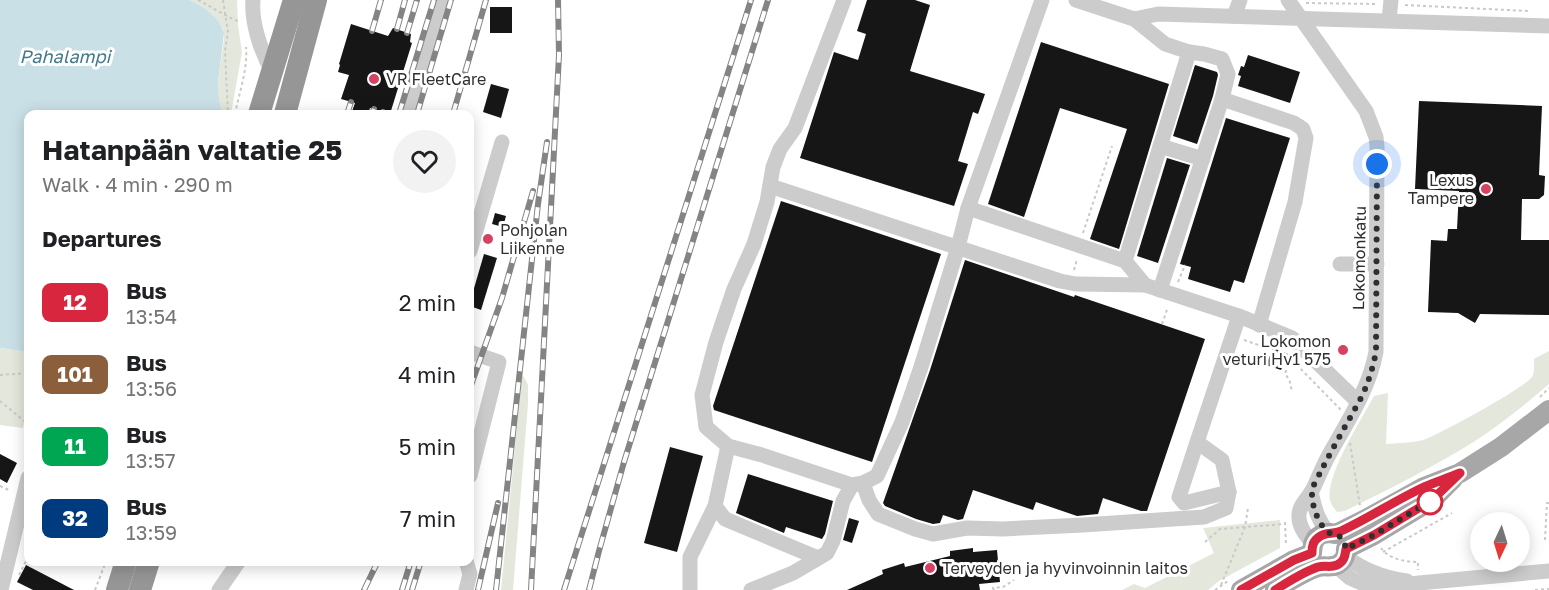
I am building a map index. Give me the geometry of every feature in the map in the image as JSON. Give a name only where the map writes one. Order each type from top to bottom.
[{"type":"highway","points":[[260,110],[294,0]]},
{"type":"highway","points":[[286,110],[316,0]]},
{"type":"highway","points":[[237,110],[270,78]]},
{"type":"highway","points":[[117,590],[124,566]]},
{"type":"highway","points":[[140,590],[147,566]]},
{"type":"main road","points":[[1275,590],[1307,572],[1366,519],[1424,487],[1460,473],[1501,447],[1549,410]]},
{"type":"main road","points":[[1241,590],[1294,560],[1330,550]]},
{"type":"street","points":[[253,0],[253,17],[270,78]]},
{"type":"street","points":[[408,110],[442,0]]},
{"type":"street","points":[[844,0],[795,128],[780,149],[773,167],[767,202],[754,244],[734,289],[716,342],[702,395],[706,427],[728,446],[857,484],[878,514],[933,534],[968,528],[1003,529],[1204,517],[1226,508],[1229,492],[1222,460],[1197,442]]},
{"type":"street","points":[[752,590],[793,573],[827,553],[833,541],[843,501],[857,484],[877,476],[902,422],[921,367],[968,208],[1042,0]]},
{"type":"street","points":[[1076,0],[1134,19],[1165,44],[1222,59],[1228,74],[1203,159],[1153,288]]},
{"type":"street","points":[[1234,16],[1240,0]]},
{"type":"street","name":"Lokomonkatu","points":[[1289,2],[1366,111],[1377,138],[1376,352],[1371,376],[1311,492],[1316,514],[1330,550]]},
{"type":"street","points":[[1389,21],[1391,2]]},
{"type":"street","points":[[1134,19],[1158,14],[1549,26]]},
{"type":"street","points":[[1125,261],[1189,52]]},
{"type":"street","points":[[1222,99],[1294,123],[1303,129],[1306,138],[1295,202],[1259,325]]},
{"type":"street","points":[[474,237],[502,142]]},
{"type":"street","points":[[1160,146],[1203,159]]},
{"type":"street","points":[[770,186],[1060,281],[1076,285],[1153,288],[1239,316],[1259,325],[1282,340],[1298,344],[1358,402]]},
{"type":"street","points":[[968,208],[1125,261],[1153,288]]},
{"type":"street","points":[[1340,264],[1377,264]]},
{"type":"street","points":[[1229,492],[1184,502],[1179,497],[1239,316]]},
{"type":"street","points":[[474,353],[499,362],[474,460]]},
{"type":"street","points":[[690,590],[690,557],[715,506],[728,446]]},
{"type":"street","points":[[1,590],[24,495]]},
{"type":"street","points":[[715,506],[725,519],[818,558]]},
{"type":"street","points":[[1330,550],[1350,578],[1368,586],[1384,588],[1419,583],[1506,583],[1549,571]]},
{"type":"street","points":[[219,590],[236,566]]},
{"type":"street","points":[[466,590],[470,574],[468,566]]},
{"type":"path","points":[[198,0],[242,23],[242,14]]},
{"type":"path","points":[[223,0],[228,32],[225,51],[234,110]]},
{"type":"path","points":[[1289,2],[1391,2],[1537,11]]},
{"type":"path","points":[[236,110],[247,54],[246,43]]},
{"type":"path","points":[[1060,281],[1072,275],[1112,146]]},
{"type":"path","points":[[1233,335],[1270,349],[1282,340]]},
{"type":"path","points":[[1290,353],[1291,359],[1285,373],[1292,392]]},
{"type":"path","points":[[1291,359],[1341,411]]},
{"type":"path","points":[[0,375],[24,373]]},
{"type":"path","points":[[0,401],[24,421]]},
{"type":"path","points":[[1350,437],[1361,510]]},
{"type":"path","points":[[1545,540],[1547,503],[1549,503]]},
{"type":"path","points":[[1221,585],[1245,527],[1248,508]]},
{"type":"path","points":[[1418,562],[1406,562],[1383,552],[1452,513]]},
{"type":"path","points":[[1205,542],[1220,529],[1284,524]]},
{"type":"path","points":[[19,576],[24,565]]},
{"type":"path","points":[[95,590],[105,566]]},
{"type":"path","points":[[994,590],[993,588],[1014,580]]},
{"type":"path","points":[[1535,590],[1549,589]]},
{"type":"shaded area","points":[[189,0],[237,0],[242,52],[232,110],[221,110],[219,98],[218,83],[224,38],[223,29]]},
{"type":"shaded area","points":[[0,348],[24,351],[23,428],[0,425]]},
{"type":"shaded area","points":[[1549,351],[1549,384],[1494,428],[1444,460],[1345,511],[1337,512],[1334,508],[1330,500],[1333,476],[1374,396],[1388,393],[1386,444],[1423,440],[1514,391],[1532,377],[1534,359]]},
{"type":"shaded area","points":[[522,376],[528,385],[528,404],[513,590],[501,590]]},
{"type":"shaded area","points":[[1280,520],[1280,548],[1219,581],[1208,590],[1122,590],[1134,584],[1145,588],[1214,553],[1203,528]]},
{"type":"water","name":"Pahalampi","points":[[0,0],[189,0],[200,6],[219,22],[224,33],[218,83],[221,110],[24,110],[24,351],[0,348]]},
{"type":"building","points":[[867,0],[915,0],[930,5],[910,71],[985,94],[978,114],[973,112],[958,161],[968,164],[954,206],[800,158],[834,52],[858,60],[866,34],[857,31]]},
{"type":"building","points":[[490,7],[512,7],[512,33],[490,33]]},
{"type":"building","name":"VR FleetCare","points":[[351,24],[388,36],[393,28],[411,34],[410,42],[412,43],[391,110],[370,108],[369,110],[352,110],[355,103],[341,99],[349,75],[338,72]]},
{"type":"building","points":[[1041,42],[1169,84],[1119,249],[1090,239],[1127,129],[1060,108],[1024,217],[988,204]]},
{"type":"building","points":[[1248,55],[1300,72],[1290,103],[1238,86],[1241,76],[1238,75]]},
{"type":"building","points":[[1195,65],[1217,72],[1218,75],[1197,144],[1173,136]]},
{"type":"building","points":[[491,84],[509,89],[501,118],[483,112]]},
{"type":"building","points":[[1419,101],[1542,106],[1539,175],[1545,176],[1544,195],[1539,199],[1522,199],[1521,240],[1549,240],[1549,315],[1480,314],[1475,323],[1458,313],[1428,312],[1431,240],[1447,241],[1448,229],[1457,229],[1459,191],[1415,189]]},
{"type":"building","points":[[1226,118],[1290,138],[1244,283],[1234,280],[1230,292],[1188,279],[1191,267],[1180,264]]},
{"type":"building","points":[[1167,158],[1190,165],[1158,263],[1137,256]]},
{"type":"building","points":[[781,201],[941,254],[872,462],[714,410],[713,406]]},
{"type":"building","points":[[495,213],[506,216],[503,227],[492,224]]},
{"type":"building","points":[[484,254],[497,258],[481,310],[474,307],[474,288]]},
{"type":"building","points":[[965,260],[1205,339],[1147,511],[1103,498],[1098,514],[1077,516],[1036,502],[1033,510],[973,490],[963,519],[958,520],[943,515],[940,523],[933,524],[885,506],[883,503],[930,370]]},
{"type":"building","points":[[1273,348],[1288,354],[1281,370],[1266,365]]},
{"type":"building","points":[[670,447],[703,456],[677,552],[644,543]]},
{"type":"building","points":[[0,454],[17,463],[7,483],[0,479]]},
{"type":"building","points":[[748,474],[833,501],[822,539],[786,527],[784,533],[736,513]]},
{"type":"building","points":[[849,518],[859,521],[852,543],[843,540]]},
{"type":"building","points":[[973,548],[973,552],[997,550],[1000,582],[979,584],[980,590],[847,590],[883,574],[882,570],[904,563],[905,567],[950,556],[950,551]]},
{"type":"building","points":[[25,566],[28,566],[74,590],[33,590],[17,582]]},
{"type":"railway","points":[[372,31],[381,0]]},
{"type":"railway","points":[[397,29],[405,0]]},
{"type":"railway","points":[[407,33],[417,0]]},
{"type":"railway","points":[[400,110],[434,0]]},
{"type":"railway","points":[[418,110],[451,0]]},
{"type":"railway","points":[[454,110],[486,0]]},
{"type":"railway","points":[[531,590],[559,55],[558,0]]},
{"type":"railway","points":[[564,590],[751,0]]},
{"type":"railway","points":[[589,590],[624,462],[768,0]]},
{"type":"railway","points":[[348,110],[351,102]]},
{"type":"railway","points":[[496,590],[538,204],[547,142]]},
{"type":"railway","points":[[474,377],[502,298],[533,191]]},
{"type":"railway","points":[[478,590],[498,503]]},
{"type":"railway","points":[[364,590],[376,566]]},
{"type":"railway","points":[[402,590],[409,566]]},
{"type":"railway","points":[[412,590],[419,566]]},
{"type":"bus line","name":"12","points":[[1241,590],[1294,560],[1312,553],[1316,538],[1322,534],[1336,534],[1424,487],[1460,473],[1432,500],[1346,549],[1345,556],[1336,566],[1322,566],[1275,590]]},
{"type":"place","name":"VR FleetCare","points":[[374,79]]},
{"type":"place","name":"Lexus Tampere","points":[[1486,189]]},
{"type":"place","name":"Pohjolan Liikenne","points":[[488,239]]},
{"type":"place","name":"Lokomon veturi Hv1 575","points":[[1343,350]]},
{"type":"place","name":"Terveyden ja hyvinvoinnin laitos","points":[[930,568]]},
{"type":"route","points":[[1377,164],[1376,352],[1374,364],[1362,395],[1311,492],[1319,520],[1329,533],[1341,537],[1346,549],[1432,500],[1430,502]]}]
